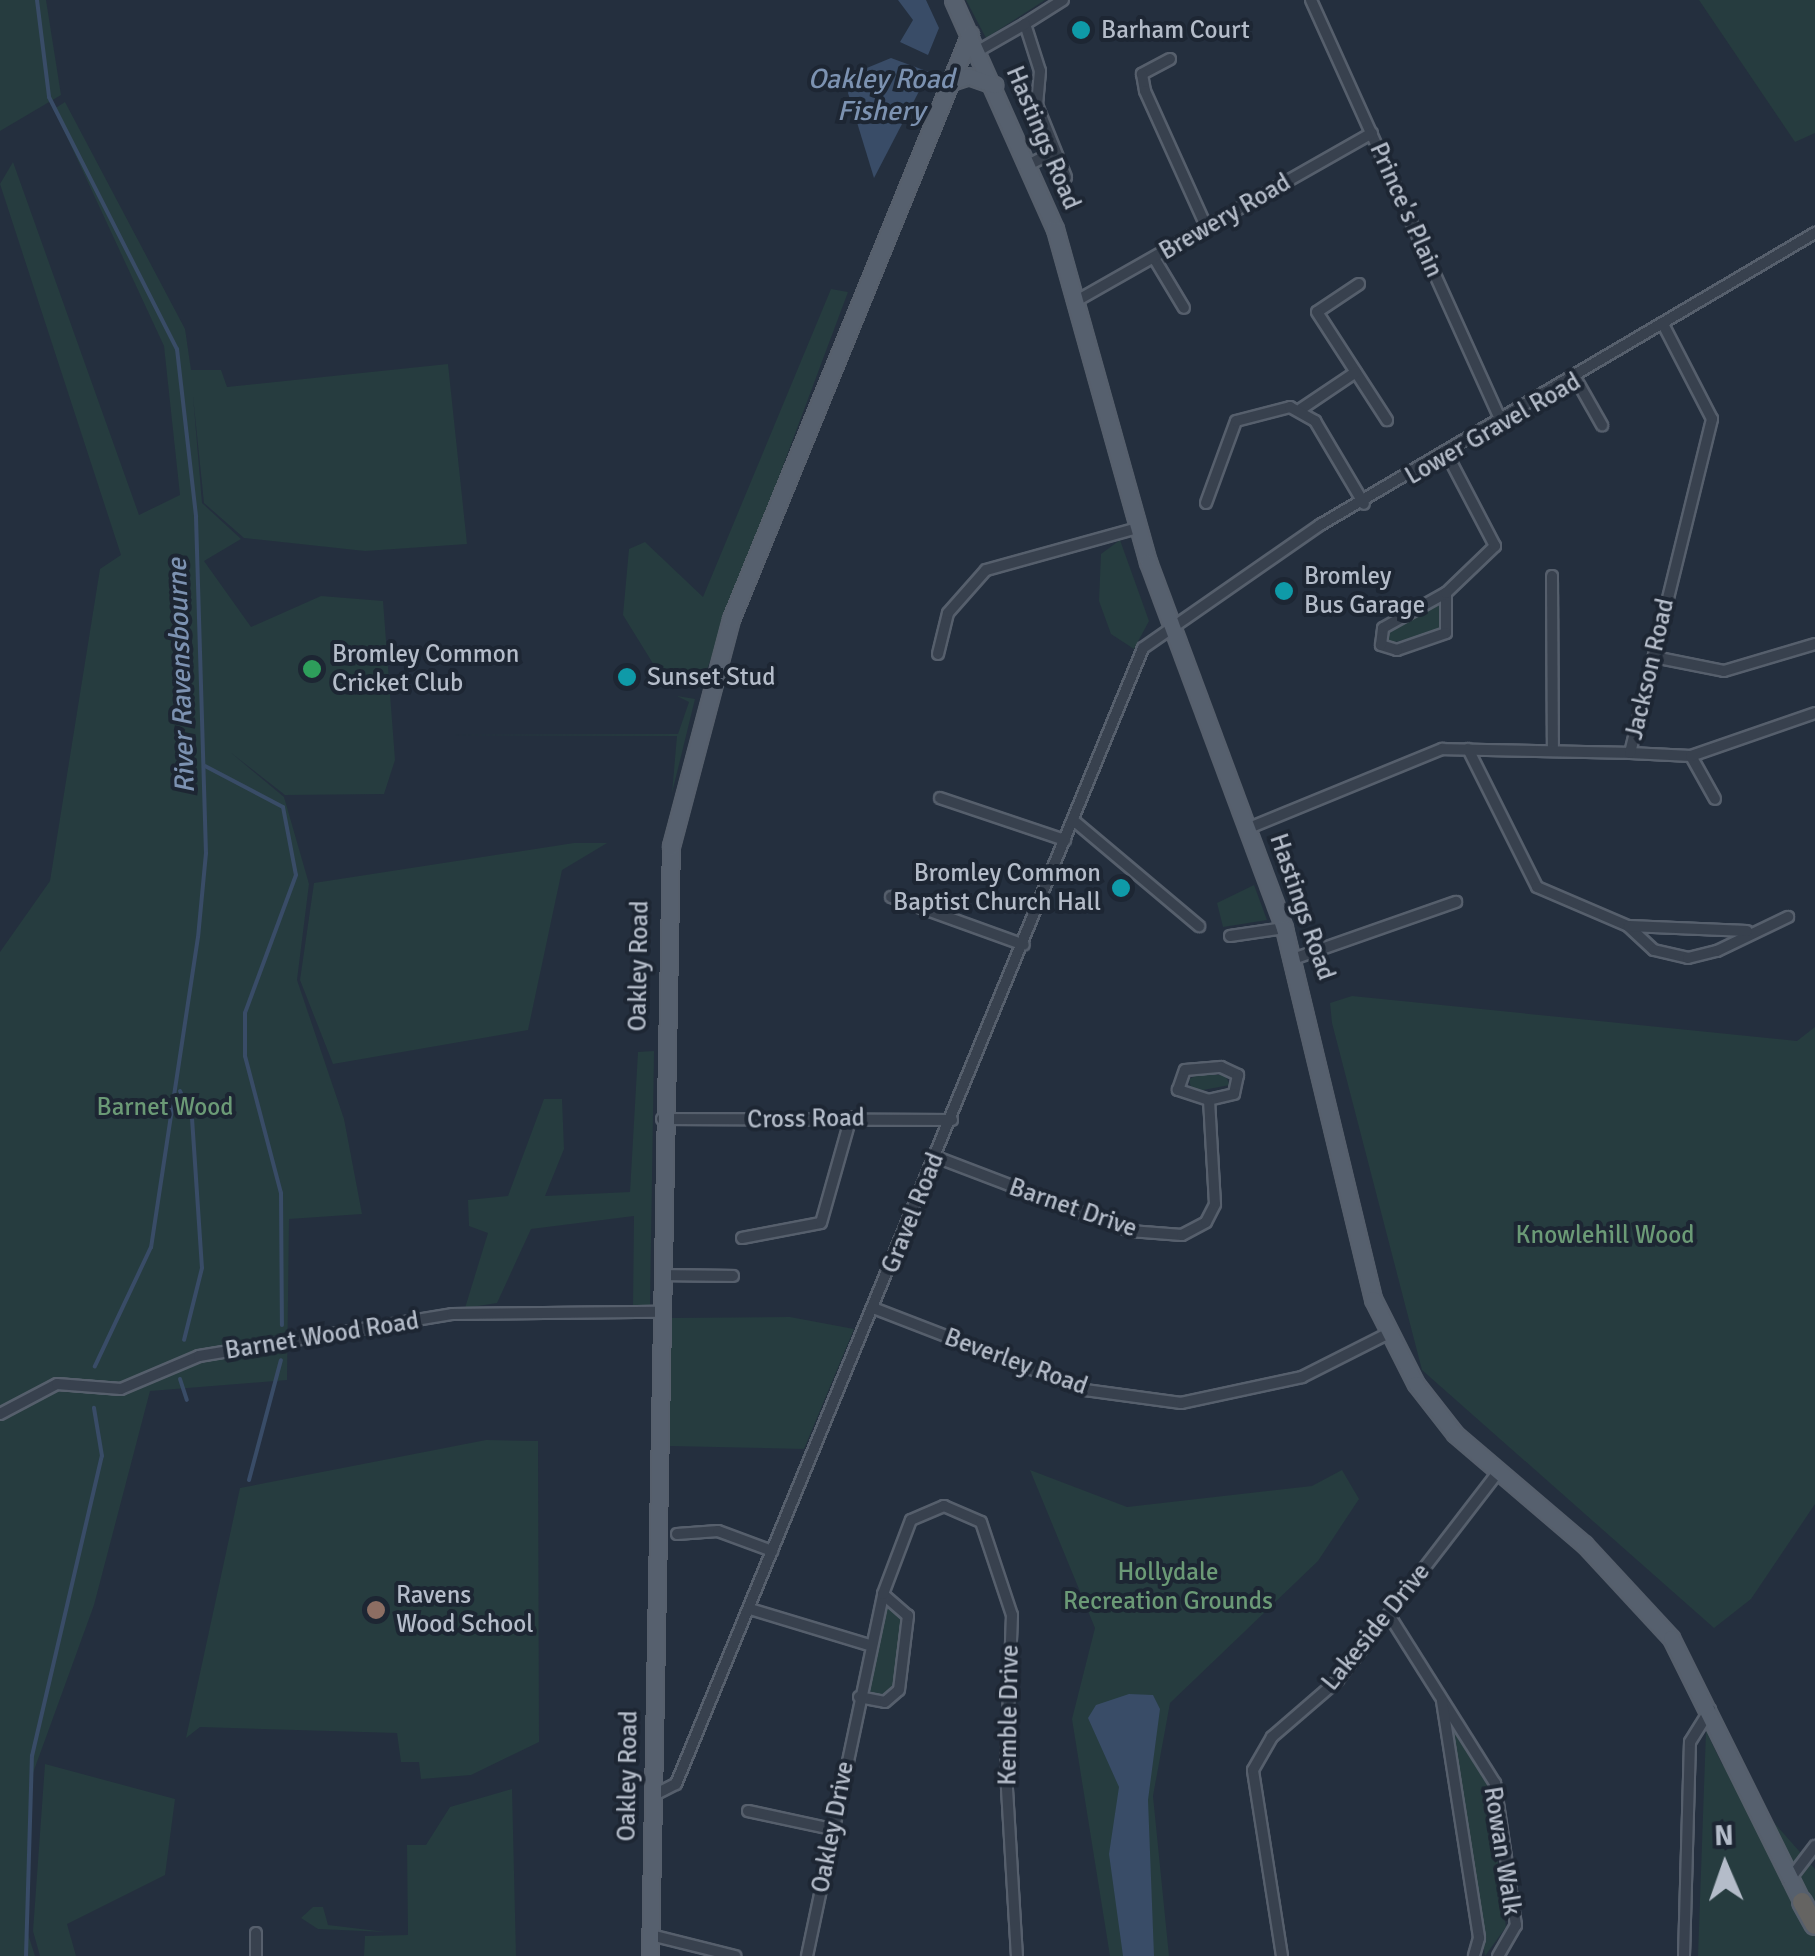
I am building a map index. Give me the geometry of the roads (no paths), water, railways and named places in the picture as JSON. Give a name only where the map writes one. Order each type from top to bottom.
[{"type":"highway","points":[[1802,1902],[1815,1924]]},
{"type":"main road","name":"Hastings Road","points":[[953,0],[1030,164],[1078,300],[1166,628],[1249,828],[1284,928],[1360,1262],[1389,1333],[1445,1422],[1646,1606],[1713,1708],[1802,1902]]},
{"type":"main road","name":"Oakley Road","points":[[650,1956],[666,888],[696,730],[944,84],[970,34]]},
{"type":"main road","points":[[944,84],[968,76],[994,85]]},
{"type":"street","points":[[978,51],[1063,0]]},
{"type":"street","name":"Prince's Plain","points":[[1311,0],[1501,421]]},
{"type":"street","points":[[1025,24],[1054,152],[1066,177]]},
{"type":"street","points":[[1170,58],[1142,74],[1144,92],[1207,228]]},
{"type":"street","name":"Brewery Road","points":[[1078,300],[1372,133]]},
{"type":"street","points":[[1030,164],[1054,152]]},
{"type":"street","name":"Lower Gravel Road","points":[[1166,628],[1815,233]]},
{"type":"street","points":[[1154,258],[1184,308]]},
{"type":"street","points":[[1360,284],[1316,312],[1387,420]]},
{"type":"street","name":"Jackson Road","points":[[1249,828],[1442,750],[1630,753],[1712,419],[1664,326]]},
{"type":"street","points":[[1206,503],[1236,421],[1300,409],[1356,372]]},
{"type":"street","points":[[1577,381],[1602,424]]},
{"type":"street","points":[[1300,409],[1364,504]]},
{"type":"street","points":[[1446,593],[1446,633],[1396,650],[1381,644],[1383,628],[1446,593],[1496,540],[1447,454]]},
{"type":"street","points":[[938,654],[948,614],[986,570],[1138,528]]},
{"type":"street","points":[[1552,576],[1553,751]]},
{"type":"street","name":"Gravel Road","points":[[652,1796],[676,1784],[1143,648],[1166,628]]},
{"type":"street","points":[[1654,657],[1724,670],[1815,644]]},
{"type":"street","points":[[1630,753],[1691,756],[1815,713]]},
{"type":"street","points":[[1468,749],[1537,887],[1628,926],[1654,950],[1688,958],[1788,917]]},
{"type":"street","points":[[1691,756],[1715,799]]},
{"type":"street","points":[[940,798],[1065,840]]},
{"type":"street","points":[[1072,820],[1198,926]]},
{"type":"street","points":[[891,897],[1024,945]]},
{"type":"street","points":[[1293,959],[1456,902]]},
{"type":"street","points":[[1628,926],[1746,931]]},
{"type":"street","points":[[1230,936],[1284,928]]},
{"type":"street","points":[[1234,1070],[1234,1094],[1209,1100],[1178,1090],[1180,1075],[1234,1070]]},
{"type":"street","name":"Barnet Drive","points":[[936,1157],[1130,1232],[1182,1234],[1206,1222],[1215,1204],[1209,1100]]},
{"type":"street","points":[[742,1238],[821,1222],[851,1118]]},
{"type":"street","name":"Cross Road","points":[[661,1119],[952,1120]]},
{"type":"street","points":[[660,1275],[733,1276]]},
{"type":"street","name":"Beverley Road","points":[[874,1308],[1085,1390],[1181,1403],[1302,1377],[1389,1333]]},
{"type":"street","name":"Barnet Wood Road","points":[[0,1414],[57,1384],[121,1389],[199,1356],[452,1314],[659,1312]]},
{"type":"street","name":"Lakeside Drive","points":[[1282,1956],[1253,1770],[1272,1737],[1338,1680],[1498,1472]]},
{"type":"street","name":"Oakley Drive","points":[[807,1956],[883,1594],[911,1520],[944,1506]]},
{"type":"street","name":"Kemble Drive","points":[[944,1506],[981,1522],[1012,1615],[1006,1772],[1017,1956]]},
{"type":"street","points":[[677,1534],[718,1531],[772,1551]]},
{"type":"street","points":[[859,1697],[884,1702],[899,1690],[908,1616],[883,1594]]},
{"type":"street","points":[[750,1609],[870,1645]]},
{"type":"street","name":"Rowan Walk","points":[[1390,1615],[1494,1783],[1516,1925],[1498,1956]]},
{"type":"street","name":"Rowan Walk","points":[[1442,1695],[1479,1938],[1474,1956]]},
{"type":"street","points":[[1684,1956],[1690,1742],[1713,1708]]},
{"type":"street","points":[[748,1810],[831,1829]]},
{"type":"street","points":[[1789,1880],[1815,1846]]},
{"type":"street","points":[[256,1932],[256,1956]]},
{"type":"street","points":[[651,1936],[736,1956]]},
{"type":"water","name":"Oakley Road Fishery","points":[[898,0],[926,0],[939,28],[928,55],[900,42],[913,20]]},
{"type":"water","name":"Oakley Road Fishery","points":[[891,58],[929,72],[874,178],[848,93],[857,72]]},
{"type":"water","points":[[1129,1694],[1153,1695],[1160,1709],[1148,1800],[1154,1956],[1123,1956],[1109,1854],[1119,1787],[1088,1718],[1096,1705]]},
{"type":"waterway","name":"River Ravensbourne","points":[[37,0],[49,97],[177,349],[196,517],[206,853],[198,937],[151,1247],[95,1366]]},
{"type":"waterway","points":[[205,766],[283,807],[296,875],[245,1013],[245,1056],[281,1193],[282,1325]]},
{"type":"waterway","points":[[180,1091],[192,1118],[202,1268],[184,1340]]},
{"type":"waterway","points":[[249,1480],[281,1360]]},
{"type":"waterway","points":[[180,1379],[187,1400]]},
{"type":"waterway","name":"River Ravensbourne","points":[[26,1956],[32,1756],[102,1456],[94,1408]]},
{"type":"place","name":"Barham Court","points":[[1081,30]]},
{"type":"place","name":"Bromley Bus Garage","points":[[1284,591]]},
{"type":"place","name":"Bromley Common Cricket Club","points":[[312,669]]},
{"type":"place","name":"Sunset Stud","points":[[627,677]]},
{"type":"place","name":"Bromley Common Baptist Church Hall","points":[[1121,888]]},
{"type":"place","name":"Ravens Wood School","points":[[376,1610]]},
{"type":"park label","name":"Barnet Wood","points":[[165,1107]]},
{"type":"park label","name":"Knowlehill Wood","points":[[1605,1235]]},
{"type":"park label","name":"Hollydale Recreation Grounds","points":[[1168,1588]]}]
